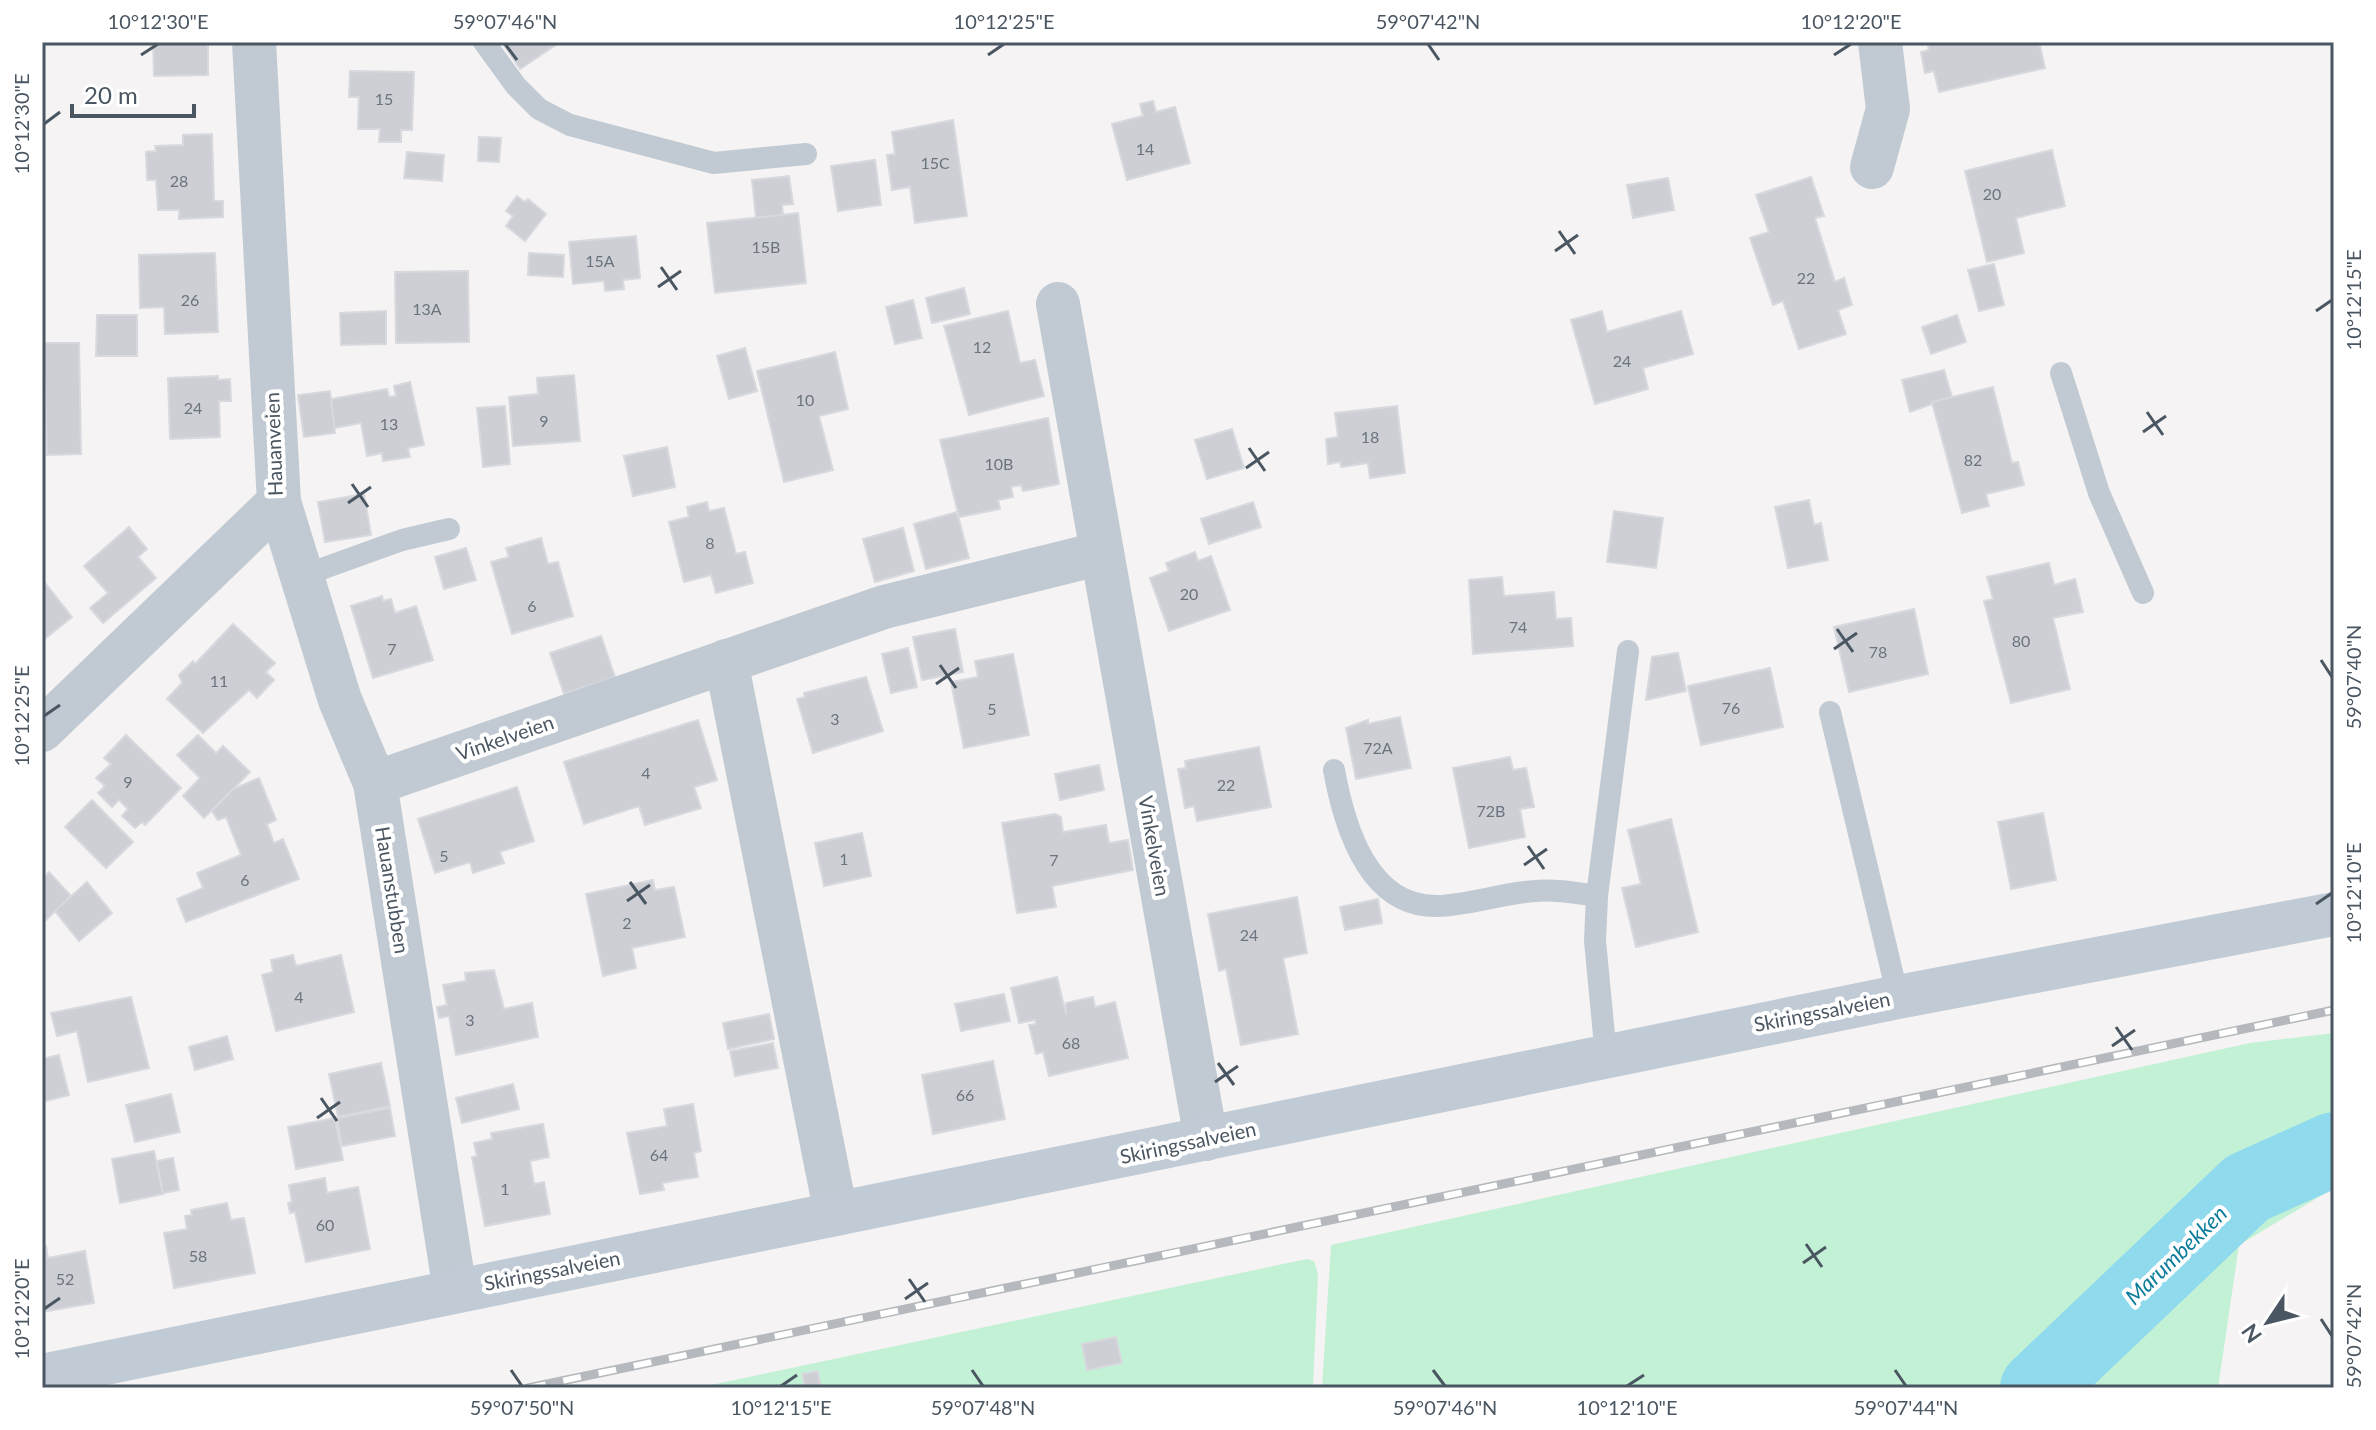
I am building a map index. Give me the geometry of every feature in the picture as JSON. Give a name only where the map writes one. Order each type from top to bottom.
[{"type":"main road","name":"Skiringssalveien","points":[[42,1376],[1898,997],[2334,914]]},
{"type":"street","points":[[1872,167],[1888,109],[1880,42]]},
{"type":"street","name":"Hauanveien","points":[[42,730],[279,502],[266,47]]},
{"type":"street","name":"Vinkelveien","points":[[1058,304],[1206,1139]]},
{"type":"street","name":"Hauanstubben","points":[[279,502],[340,700],[375,783],[455,1291]]},
{"type":"street","name":"Vinkelveien","points":[[375,783],[884,607],[1102,553]]},
{"type":"street","points":[[726,661],[836,1214]]},
{"type":"lane","points":[[484,42],[516,86],[539,109],[570,125],[714,163],[806,154]]},
{"type":"lane","points":[[2061,373],[2099,493],[2143,593]]},
{"type":"lane","points":[[302,576],[402,540],[449,529]]},
{"type":"lane","points":[[1606,1056],[1595,941],[1597,896],[1628,651]]},
{"type":"lane","points":[[1830,712],[1898,997]]},
{"type":"lane","points":[[1334,770],[1359,855],[1375,876],[1398,895],[1434,906],[1537,890],[1597,896]]},
{"type":"green space","points":[[2334,1033],[2334,1188],[2239,1245],[2218,1388],[1322,1388],[1331,1245],[2250,1043]]},
{"type":"green space","points":[[1307,1259],[1314,1261],[1318,1274],[1313,1388],[697,1388]]},
{"type":"building","points":[[153,42],[208,42],[208,75],[154,76]]},
{"type":"building","points":[[502,42],[560,42],[520,69]]},
{"type":"building","points":[[1927,42],[2039,42],[2045,68],[1939,92],[1934,71],[1925,73],[1921,52],[1929,50]]},
{"type":"building","points":[[350,71],[414,72],[412,130],[401,130],[401,142],[379,142],[380,129],[358,129],[359,97],[349,97]]},
{"type":"building","points":[[1153,101],[1156,112],[1175,107],[1190,163],[1127,180],[1112,124],[1143,116],[1140,104]]},
{"type":"building","points":[[953,120],[967,216],[915,223],[910,187],[892,190],[887,155],[895,154],[892,132]]},
{"type":"building","points":[[212,134],[214,201],[223,201],[223,217],[179,219],[179,210],[158,210],[156,180],[147,180],[146,152],[156,151],[155,146],[183,145],[183,135]]},
{"type":"building","points":[[479,137],[501,138],[499,162],[478,161]]},
{"type":"building","points":[[2052,150],[2065,206],[2016,218],[2024,253],[1987,262],[1965,171]]},
{"type":"building","points":[[407,152],[444,155],[442,181],[404,178]]},
{"type":"building","points":[[875,160],[881,205],[838,211],[831,166]]},
{"type":"building","points":[[789,176],[793,204],[782,205],[783,215],[756,218],[752,180]]},
{"type":"building","points":[[1811,177],[1824,216],[1815,218],[1835,282],[1844,278],[1852,305],[1838,310],[1846,334],[1799,349],[1783,301],[1773,305],[1750,238],[1769,232],[1756,195]]},
{"type":"building","points":[[1668,178],[1674,210],[1633,218],[1627,185]]},
{"type":"building","points":[[517,196],[525,202],[528,199],[546,214],[525,241],[506,226],[513,216],[506,211]]},
{"type":"building","points":[[798,213],[806,283],[715,293],[707,223]]},
{"type":"building","points":[[636,236],[640,278],[623,280],[624,289],[605,291],[604,281],[573,284],[569,242]]},
{"type":"building","points":[[215,253],[218,332],[165,334],[164,307],[140,308],[139,255]]},
{"type":"building","points":[[529,253],[564,255],[563,277],[528,275]]},
{"type":"building","points":[[1994,264],[2004,305],[1979,311],[1968,270]]},
{"type":"building","points":[[468,271],[469,342],[396,343],[395,272]]},
{"type":"building","points":[[964,288],[970,314],[932,323],[926,298]]},
{"type":"building","points":[[913,300],[922,338],[895,344],[886,307]]},
{"type":"building","points":[[386,311],[386,344],[341,345],[340,313]]},
{"type":"building","points":[[1008,311],[1020,363],[1035,360],[1044,396],[969,415],[944,326]]},
{"type":"building","points":[[1602,311],[1607,332],[1681,311],[1693,354],[1643,368],[1648,389],[1595,404],[1571,320]]},
{"type":"building","points":[[97,315],[137,315],[137,356],[96,356]]},
{"type":"building","points":[[1957,315],[1966,342],[1931,354],[1922,327]]},
{"type":"building","points":[[44,343],[79,343],[81,454],[47,455]]},
{"type":"building","points":[[745,348],[757,391],[729,399],[717,356]]},
{"type":"building","points":[[835,352],[848,409],[819,416],[833,470],[784,482],[757,371]]},
{"type":"building","points":[[1944,370],[1952,397],[1910,412],[1902,380]]},
{"type":"building","points":[[574,375],[580,441],[513,446],[509,397],[538,394],[537,378]]},
{"type":"building","points":[[218,376],[218,380],[230,379],[231,401],[219,401],[220,437],[170,439],[168,378]]},
{"type":"building","points":[[410,382],[424,445],[408,448],[410,457],[383,461],[382,453],[367,456],[361,423],[334,428],[331,399],[387,389],[389,397],[396,396],[394,386]]},
{"type":"building","points":[[1993,387],[2012,463],[2018,462],[2024,485],[1986,494],[1989,506],[1962,513],[1932,402]]},
{"type":"building","points":[[330,391],[335,433],[304,437],[298,395]]},
{"type":"building","points":[[505,406],[510,464],[483,467],[477,408]]},
{"type":"building","points":[[1397,406],[1405,473],[1370,478],[1368,463],[1341,467],[1340,462],[1328,464],[1326,439],[1338,437],[1335,413]]},
{"type":"building","points":[[1048,418],[1059,484],[1023,491],[1021,485],[1011,487],[1013,497],[998,500],[1000,509],[959,517],[940,440]]},
{"type":"building","points":[[1232,429],[1244,468],[1207,479],[1195,440]]},
{"type":"building","points":[[667,447],[675,487],[633,496],[624,456]]},
{"type":"building","points":[[364,494],[371,535],[325,542],[318,502]]},
{"type":"building","points":[[1809,500],[1814,525],[1821,523],[1828,560],[1788,568],[1775,507]]},
{"type":"building","points":[[707,502],[709,511],[724,508],[736,554],[745,552],[753,583],[716,593],[711,575],[684,582],[669,522],[689,517],[687,507]]},
{"type":"building","points":[[1253,502],[1261,527],[1209,544],[1201,519]]},
{"type":"building","points":[[1614,511],[1663,518],[1656,568],[1607,562]]},
{"type":"building","points":[[957,512],[969,558],[926,569],[914,524]]},
{"type":"building","points":[[129,527],[147,549],[138,557],[156,578],[103,623],[90,608],[108,593],[84,566]]},
{"type":"building","points":[[903,528],[914,571],[875,582],[863,539]]},
{"type":"building","points":[[541,538],[548,564],[558,562],[573,616],[512,634],[491,562],[509,557],[506,548]]},
{"type":"building","points":[[466,548],[476,580],[444,589],[435,557]]},
{"type":"building","points":[[1195,552],[1198,561],[1211,556],[1230,610],[1169,631],[1150,578],[1169,571],[1166,563]]},
{"type":"building","points":[[2049,563],[2054,585],[2075,579],[2083,612],[2053,618],[2070,689],[2011,703],[1984,601],[1993,599],[1987,577]]},
{"type":"building","points":[[1502,577],[1504,596],[1554,592],[1556,619],[1571,618],[1573,646],[1473,654],[1469,580]]},
{"type":"building","points":[[42,579],[72,617],[42,641]]},
{"type":"building","points":[[382,596],[383,601],[391,599],[395,613],[416,606],[433,660],[373,678],[351,606]]},
{"type":"building","points":[[1914,609],[1928,674],[1849,692],[1834,627]]},
{"type":"building","points":[[233,624],[275,663],[266,672],[274,680],[257,698],[249,690],[203,733],[167,699],[182,683],[179,675],[193,661],[195,664]]},
{"type":"building","points":[[955,629],[963,672],[922,680],[913,637]]},
{"type":"building","points":[[601,636],[615,677],[564,694],[550,653]]},
{"type":"building","points":[[908,648],[917,687],[891,693],[882,654]]},
{"type":"building","points":[[1678,653],[1686,691],[1646,700],[1652,657]]},
{"type":"building","points":[[1013,654],[1029,735],[964,748],[951,682],[978,677],[975,661]]},
{"type":"building","points":[[1770,668],[1783,727],[1701,745],[1688,686]]},
{"type":"building","points":[[866,677],[883,731],[813,753],[797,699],[805,697],[804,693]]},
{"type":"building","points":[[1400,717],[1411,768],[1356,779],[1346,728],[1368,720],[1368,724]]},
{"type":"building","points":[[698,720],[717,780],[694,787],[701,808],[645,825],[639,806],[584,824],[564,762]]},
{"type":"building","points":[[126,735],[181,788],[145,825],[142,822],[135,828],[122,816],[128,809],[119,800],[112,807],[98,793],[105,786],[96,778],[111,764],[104,758]]},
{"type":"building","points":[[198,735],[216,753],[223,746],[250,772],[204,818],[183,796],[200,778],[177,755]]},
{"type":"building","points":[[1259,747],[1271,807],[1197,821],[1194,806],[1185,808],[1178,769],[1186,768],[1185,761]]},
{"type":"building","points":[[1510,757],[1513,770],[1526,768],[1534,807],[1520,809],[1525,837],[1469,848],[1453,768]]},
{"type":"building","points":[[1099,765],[1104,790],[1060,800],[1055,774]]},
{"type":"building","points":[[259,778],[276,820],[267,824],[274,843],[283,839],[299,879],[186,922],[177,899],[203,888],[197,873],[241,855],[226,817],[218,820],[212,811],[233,789]]},
{"type":"building","points":[[517,787],[534,841],[500,852],[504,863],[473,873],[470,862],[435,873],[418,819]]},
{"type":"building","points":[[92,800],[133,842],[106,868],[65,827]]},
{"type":"building","points":[[2043,813],[2056,880],[2011,889],[1998,822]]},
{"type":"building","points":[[1055,814],[1061,817],[1063,832],[1106,825],[1109,843],[1128,840],[1133,870],[1052,886],[1056,907],[1017,913],[1002,823]]},
{"type":"building","points":[[1671,819],[1698,932],[1636,947],[1622,888],[1641,884],[1628,830]]},
{"type":"building","points":[[862,833],[871,876],[824,886],[815,843]]},
{"type":"building","points":[[49,872],[71,896],[42,924],[42,879]]},
{"type":"building","points":[[653,880],[655,890],[674,887],[685,937],[632,948],[636,968],[603,976],[586,894]]},
{"type":"building","points":[[87,882],[112,913],[79,941],[55,911]]},
{"type":"building","points":[[1297,897],[1307,953],[1283,958],[1298,1034],[1241,1045],[1226,969],[1219,971],[1208,914]]},
{"type":"building","points":[[1378,899],[1382,923],[1345,930],[1340,907]]},
{"type":"building","points":[[293,955],[296,966],[341,955],[354,1012],[276,1031],[262,975],[273,972],[271,960]]},
{"type":"building","points":[[494,970],[504,1009],[532,1003],[538,1037],[456,1055],[449,1016],[439,1018],[437,1007],[447,1005],[443,985],[466,981],[465,973]]},
{"type":"building","points":[[1057,977],[1066,1014],[1066,1003],[1093,997],[1095,1007],[1115,1002],[1128,1058],[1049,1076],[1043,1052],[1036,1054],[1029,1025],[1036,1024],[1035,1020],[1019,1023],[1011,988]]},
{"type":"building","points":[[1004,994],[1010,1021],[961,1031],[955,1004]]},
{"type":"building","points":[[131,997],[149,1068],[88,1082],[77,1031],[57,1036],[51,1013]]},
{"type":"building","points":[[769,1014],[774,1039],[728,1049],[723,1023]]},
{"type":"building","points":[[227,1036],[233,1059],[195,1070],[189,1047]]},
{"type":"building","points":[[773,1043],[778,1068],[735,1076],[730,1051]]},
{"type":"building","points":[[59,1055],[69,1095],[42,1102],[42,1059]]},
{"type":"building","points":[[993,1061],[1005,1119],[933,1134],[922,1075]]},
{"type":"building","points":[[381,1063],[390,1106],[338,1117],[329,1074]]},
{"type":"building","points":[[513,1084],[519,1109],[462,1123],[456,1098]]},
{"type":"building","points":[[171,1094],[180,1132],[135,1142],[126,1105]]},
{"type":"building","points":[[693,1104],[701,1151],[694,1153],[698,1177],[662,1183],[664,1190],[640,1194],[627,1133],[667,1126],[664,1109]]},
{"type":"building","points":[[390,1108],[395,1136],[342,1146],[337,1118]]},
{"type":"building","points":[[335,1118],[343,1160],[296,1169],[288,1127]]},
{"type":"building","points":[[543,1124],[549,1157],[530,1161],[534,1184],[544,1182],[550,1214],[485,1226],[472,1157],[477,1156],[474,1143],[492,1139],[491,1133]]},
{"type":"building","points":[[154,1151],[163,1194],[120,1203],[112,1159]]},
{"type":"building","points":[[173,1158],[179,1190],[163,1193],[157,1161]]},
{"type":"building","points":[[325,1178],[327,1193],[358,1187],[370,1249],[306,1262],[295,1212],[290,1213],[289,1185]]},
{"type":"building","points":[[227,1203],[231,1220],[244,1218],[255,1273],[174,1288],[164,1233],[187,1229],[185,1216],[192,1215],[191,1210]]},
{"type":"building","points":[[42,1246],[46,1246],[48,1258],[85,1251],[94,1303],[42,1312]]},
{"type":"building","points":[[1116,1337],[1122,1363],[1087,1370],[1082,1344]]},
{"type":"building","points":[[818,1371],[821,1388],[805,1388],[802,1374]]},
{"type":"waterway","name":"Marumbekken","points":[[2037,1388],[2247,1188],[2334,1149]]},
{"type":"railway","points":[[528,1388],[2334,1010]]}]
